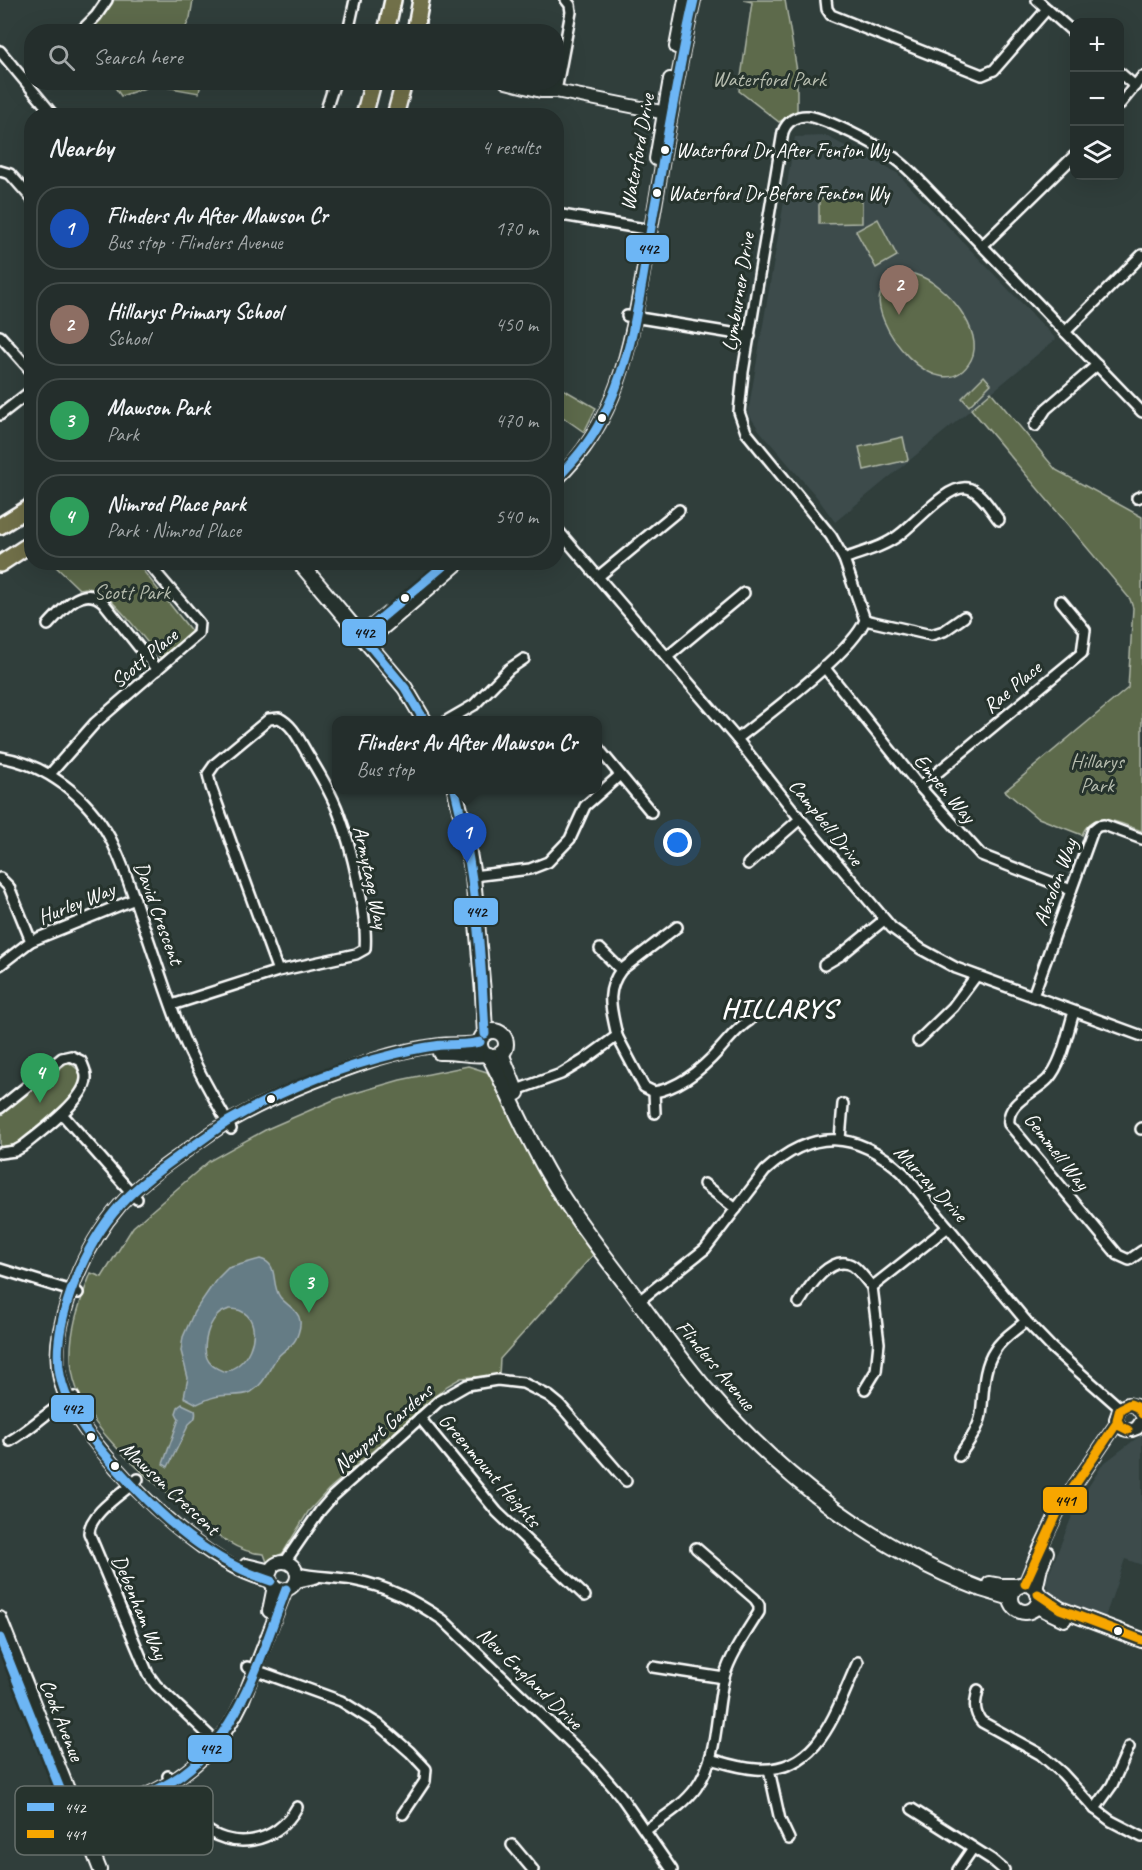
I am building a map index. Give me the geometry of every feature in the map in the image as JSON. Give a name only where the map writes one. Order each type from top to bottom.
[{"type":"highway","points":[[388,24],[393,0]]},
{"type":"highway","points":[[417,24],[422,0]]},
{"type":"highway","points":[[366,108],[372,90]]},
{"type":"highway","points":[[397,108],[402,90]]},
{"type":"highway","points":[[0,526],[24,511]]},
{"type":"highway","points":[[0,564],[24,548]]},
{"type":"main road","points":[[306,570],[410,682],[431,716]]},
{"type":"main road","points":[[317,570],[405,688],[422,716]]},
{"type":"main road","name":"Flinders Avenue","points":[[456,794],[477,875]]},
{"type":"main road","name":"Flinders Avenue","points":[[464,794],[472,820],[483,993],[489,1045],[549,1175],[569,1208],[700,1370],[739,1414],[786,1459],[832,1496],[890,1535],[939,1562],[994,1585],[1031,1592],[1060,1609],[1142,1640]]},
{"type":"main road","name":"Flinders Avenue","points":[[642,1299],[684,1362],[719,1404],[766,1452],[843,1515],[902,1552],[981,1589],[1011,1598],[1014,1606],[1020,1611],[1028,1612],[1031,1592]]},
{"type":"main road","points":[[1011,1598],[1013,1592],[1031,1592]]},
{"type":"main road","name":"Flinders Avenue","points":[[1031,1592],[1071,1622],[1142,1648]]},
{"type":"street","points":[[88,24],[107,0]]},
{"type":"street","points":[[350,24],[356,0]]},
{"type":"street","points":[[564,42],[571,12],[566,0]]},
{"type":"street","name":"Waterford Drive","points":[[564,472],[584,451],[607,412],[619,380],[668,110],[685,0]]},
{"type":"street","name":"Waterford Drive","points":[[668,110],[693,0]]},
{"type":"street","points":[[826,0],[827,9],[831,15],[982,75],[994,70],[1047,9]]},
{"type":"street","points":[[1037,0],[1070,29]]},
{"type":"street","points":[[0,51],[24,74]]},
{"type":"street","points":[[1124,77],[1135,86]]},
{"type":"street","points":[[1124,98],[1142,78]]},
{"type":"street","points":[[564,88],[668,110]]},
{"type":"street","points":[[36,90],[49,108]]},
{"type":"street","points":[[327,108],[332,90]]},
{"type":"street","name":"Lymburner Drive","points":[[865,620],[843,559],[824,525],[751,439],[742,423],[739,402],[783,132],[785,126],[793,119],[807,116],[828,123],[895,158],[916,177],[1142,412]]},
{"type":"street","points":[[982,246],[1070,160]]},
{"type":"street","points":[[0,171],[10,174],[24,191]]},
{"type":"street","points":[[564,215],[647,229]]},
{"type":"street","points":[[1065,332],[1142,255]]},
{"type":"street","points":[[631,317],[750,336]]},
{"type":"street","name":"Waterford Drive","points":[[564,463],[585,438],[604,404],[631,317]]},
{"type":"street","points":[[0,336],[24,363]]},
{"type":"street","points":[[1035,426],[1046,409],[1097,365]]},
{"type":"street","points":[[0,416],[24,396]]},
{"type":"street","points":[[843,559],[894,539],[942,499],[958,489],[973,490],[999,520]]},
{"type":"street","points":[[599,576],[679,510]]},
{"type":"street","name":"Campbell Drive","points":[[564,537],[737,739],[884,920],[921,949],[976,976],[1074,1012],[1141,1033]]},
{"type":"street","name":"Scott Place","points":[[50,774],[86,732],[195,639],[200,627],[196,619],[154,570]]},
{"type":"street","points":[[367,636],[447,570]]},
{"type":"street","points":[[667,657],[744,593]]},
{"type":"street","points":[[48,625],[63,609],[79,597],[96,596],[157,670]]},
{"type":"street","name":"Rae Place","points":[[920,787],[1082,653],[1085,630],[1061,601]]},
{"type":"street","points":[[737,739],[824,667],[858,635],[865,620],[931,635],[944,631],[964,617]]},
{"type":"street","points":[[455,716],[474,705],[509,669],[524,659]]},
{"type":"street","name":"Empen Way","points":[[824,667],[920,787],[981,855],[1071,890]]},
{"type":"street","name":"Armytage Way","points":[[172,1005],[278,971],[356,954],[365,949],[366,940],[356,875],[339,814],[325,782],[293,730],[279,718],[262,724],[215,764],[208,774],[278,971]]},
{"type":"street","points":[[602,754],[651,812]]},
{"type":"street","name":"David Crescent","points":[[0,757],[22,762],[50,774],[82,802],[99,822],[120,859],[181,1032],[230,1126]]},
{"type":"street","points":[[602,791],[620,775]]},
{"type":"street","points":[[477,875],[530,869],[548,862],[570,839],[585,806],[599,794]]},
{"type":"street","points":[[748,864],[800,819]]},
{"type":"street","name":"Absolon Way","points":[[1033,996],[1093,830],[1104,825],[1142,839]]},
{"type":"street","name":"Hurley Way","points":[[0,878],[9,886],[31,941]]},
{"type":"street","name":"Hurley Way","points":[[0,966],[31,941],[135,899]]},
{"type":"street","points":[[824,965],[842,955],[884,920]]},
{"type":"street","points":[[677,927],[621,970],[614,979],[609,996],[617,1036],[644,1087],[654,1092],[672,1086],[702,1068],[739,1026],[750,1020]]},
{"type":"street","points":[[600,949],[621,970]]},
{"type":"street","points":[[918,1041],[953,1007],[976,976]]},
{"type":"street","name":"Gemmell Way","points":[[1074,1012],[1054,1070],[1048,1078],[1011,1109],[1009,1124],[1118,1255],[1129,1260],[1142,1251]]},
{"type":"street","points":[[512,1092],[561,1074],[617,1036]]},
{"type":"street","name":"Mawson Crescent","points":[[284,1576],[244,1564],[214,1547],[135,1482],[70,1399],[64,1343],[74,1292],[101,1243],[134,1196],[230,1126],[376,1067],[432,1053],[452,1052],[475,1056],[489,1045]]},
{"type":"street","points":[[0,1108],[62,1058],[71,1056],[81,1061],[86,1080],[79,1094],[62,1114],[22,1147],[15,1151],[0,1153]]},
{"type":"street","points":[[654,1092],[655,1113]]},
{"type":"street","points":[[840,1139],[843,1104]]},
{"type":"street","points":[[62,1114],[134,1196]]},
{"type":"street","name":"Murray Drive","points":[[642,1299],[705,1249],[765,1171],[786,1154],[812,1143],[840,1139],[866,1147],[891,1161],[1026,1322],[1052,1348],[1137,1408]]},
{"type":"street","points":[[704,1184],[736,1209]]},
{"type":"street","points":[[872,1287],[948,1227]]},
{"type":"street","points":[[800,1303],[815,1279],[835,1264],[842,1263],[854,1267],[872,1287],[879,1343],[876,1371],[865,1389]]},
{"type":"street","points":[[0,1269],[74,1292]]},
{"type":"street","points":[[959,1456],[977,1426],[990,1357],[996,1347],[1026,1322]]},
{"type":"street","name":"Newport Gardens","points":[[284,1576],[294,1551],[320,1510],[333,1496],[439,1401],[467,1385],[497,1380],[523,1383],[537,1388],[560,1405],[626,1481]]},
{"type":"street","points":[[10,1441],[70,1399]]},
{"type":"street","points":[[1137,1408],[1116,1415],[1121,1426],[1134,1430],[1142,1421]]},
{"type":"street","name":"Greenmount Heights","points":[[420,1418],[497,1512],[585,1596]]},
{"type":"street","points":[[1031,1592],[1060,1507],[1121,1426]]},
{"type":"street","name":"Debenham Way","points":[[135,1482],[92,1520],[89,1533],[148,1674],[156,1685],[214,1740]]},
{"type":"street","points":[[646,1830],[688,1797],[702,1778],[711,1759],[724,1678],[735,1652],[759,1612],[759,1605],[755,1599],[696,1548]]},
{"type":"street","points":[[162,1786],[202,1759],[214,1740],[235,1716],[284,1576]]},
{"type":"street","name":"New England Drive","points":[[284,1576],[318,1577],[370,1584],[407,1598],[443,1620],[592,1764],[620,1795],[672,1870]]},
{"type":"street","name":"Cook Avenue","points":[[0,1617],[64,1786]]},
{"type":"street","name":"Cook Avenue","points":[[0,1638],[63,1786]]},
{"type":"street","points":[[711,1759],[746,1768],[769,1770],[789,1763],[817,1744],[833,1721],[858,1662]]},
{"type":"street","points":[[653,1667],[724,1678]]},
{"type":"street","points":[[251,1668],[341,1701],[378,1724],[410,1752],[426,1769],[425,1781],[403,1814]]},
{"type":"street","points":[[978,1690],[975,1704],[977,1715],[982,1722],[1040,1754],[1062,1773],[1095,1809],[1111,1821],[1142,1837]]},
{"type":"street","points":[[1095,1809],[1112,1785],[1129,1747]]},
{"type":"street","points":[[769,1770],[780,1820],[789,1839]]},
{"type":"street","points":[[170,1779],[174,1786]]},
{"type":"street","points":[[213,1832],[222,1837],[236,1840],[267,1837],[278,1831],[290,1819],[297,1807]]},
{"type":"street","points":[[912,1809],[1004,1870]]},
{"type":"street","points":[[512,1845],[533,1870]]},
{"type":"street","points":[[958,1870],[974,1848]]},
{"type":"street","name":"Cook Avenue","points":[[88,1855],[92,1870]]},
{"type":"street","name":"Cook Avenue","points":[[93,1855],[100,1870]]},
{"type":"shaded area","points":[[826,136],[897,173],[1056,339],[835,522],[816,496],[759,430],[748,413],[795,137]]},
{"type":"shaded area","points":[[1142,1434],[1142,1565],[1125,1559],[1103,1623],[1051,1599],[1046,1581],[1076,1506],[1103,1464]]},
{"type":"green space","points":[[108,0],[193,0],[187,24],[90,24]]},
{"type":"green space","name":"Waterford Park","points":[[743,0],[785,0],[797,71],[797,112],[779,122],[739,91],[752,2]]},
{"type":"green space","points":[[117,90],[139,90],[121,96]]},
{"type":"green space","points":[[182,90],[200,90],[199,93]]},
{"type":"green space","points":[[862,197],[862,223],[819,224],[819,199]]},
{"type":"green space","points":[[878,219],[897,256],[876,268],[856,231]]},
{"type":"green space","points":[[904,274],[915,274],[939,288],[960,310],[968,323],[973,336],[974,349],[971,360],[958,374],[942,376],[925,370],[894,340],[884,321],[879,304],[882,290]]},
{"type":"green space","points":[[984,376],[991,384],[969,406],[962,398]]},
{"type":"green space","points":[[564,390],[596,408],[584,432],[564,418]]},
{"type":"green space","name":"Hillarys Park","points":[[991,392],[1056,470],[1142,517],[1142,831],[1117,822],[1100,820],[1087,827],[1082,835],[1036,817],[1005,791],[1128,688],[1133,608],[1130,599],[971,409]]},
{"type":"green space","points":[[903,437],[908,460],[864,470],[859,447]]},
{"type":"green space","name":"Scott Park","points":[[59,570],[143,570],[192,632],[160,658],[105,596],[93,589],[79,589]]},
{"type":"green space","points":[[68,1062],[80,1074],[78,1085],[71,1097],[34,1132],[9,1147],[0,1148],[0,1116]]},
{"type":"green space","points":[[468,1066],[487,1072],[499,1088],[545,1178],[593,1255],[500,1359],[499,1375],[461,1378],[447,1386],[328,1490],[308,1512],[283,1553],[267,1562],[264,1554],[242,1549],[222,1538],[152,1481],[117,1448],[88,1411],[78,1391],[72,1370],[71,1345],[78,1308],[91,1273],[102,1277],[133,1227],[209,1161],[267,1129],[338,1098],[400,1080]]},
{"type":"water","points":[[260,1259],[266,1261],[272,1270],[277,1292],[299,1317],[299,1330],[294,1341],[273,1363],[256,1389],[247,1394],[223,1395],[197,1404],[184,1397],[188,1378],[181,1351],[183,1337],[194,1312],[216,1280],[228,1268]],"holes":[[[229,1309],[240,1311],[252,1322],[253,1340],[245,1358],[225,1372],[213,1366],[208,1360],[206,1340],[210,1326],[218,1315]]]},
{"type":"water","points":[[182,1404],[195,1410],[195,1416],[168,1467],[163,1464],[179,1419],[176,1413]]},
{"type":"transit line","name":"442","points":[[564,470],[579,454],[598,426],[621,375],[629,348],[694,0]]},
{"type":"transit line","name":"442","points":[[422,716],[405,688],[361,635],[438,570]]},
{"type":"transit line","name":"442","points":[[456,794],[468,850],[476,911],[485,1034]]},
{"type":"transit line","name":"442","points":[[271,1581],[222,1559],[177,1528],[119,1471],[74,1412],[65,1393],[58,1357],[59,1337],[75,1279],[98,1235],[127,1198],[158,1171],[227,1122],[288,1091],[352,1066],[419,1048],[480,1042]]},
{"type":"transit line","name":"441","points":[[1128,1430],[1120,1426],[1117,1420],[1120,1409],[1130,1404],[1137,1407],[1142,1414]]},
{"type":"transit line","name":"441","points":[[1025,1584],[1060,1507],[1117,1423]]},
{"type":"transit line","name":"442","points":[[163,1786],[194,1765],[214,1744],[230,1721],[256,1670],[286,1589]]},
{"type":"transit line","name":"441","points":[[1038,1594],[1060,1609],[1142,1640]]},
{"type":"transit line","name":"442","points":[[0,1638],[59,1786]]},
{"type":"place","name":"Waterford Dr After Fenton Wy","points":[[665,150]]},
{"type":"place","name":"Waterford Dr Before Fenton Wy","points":[[657,193]]},
{"type":"place","name":"Hillarys Primary School","points":[[899,315]]},
{"type":"place","name":"Flinders Av After Mawson Cr","points":[[467,863]]},
{"type":"place","name":"Nimrod Place park","points":[[40,1103]]},
{"type":"place","name":"Mawson Park","points":[[309,1313]]},
{"type":"district","name":"HILLARYS","points":[[779,1008]]}]
